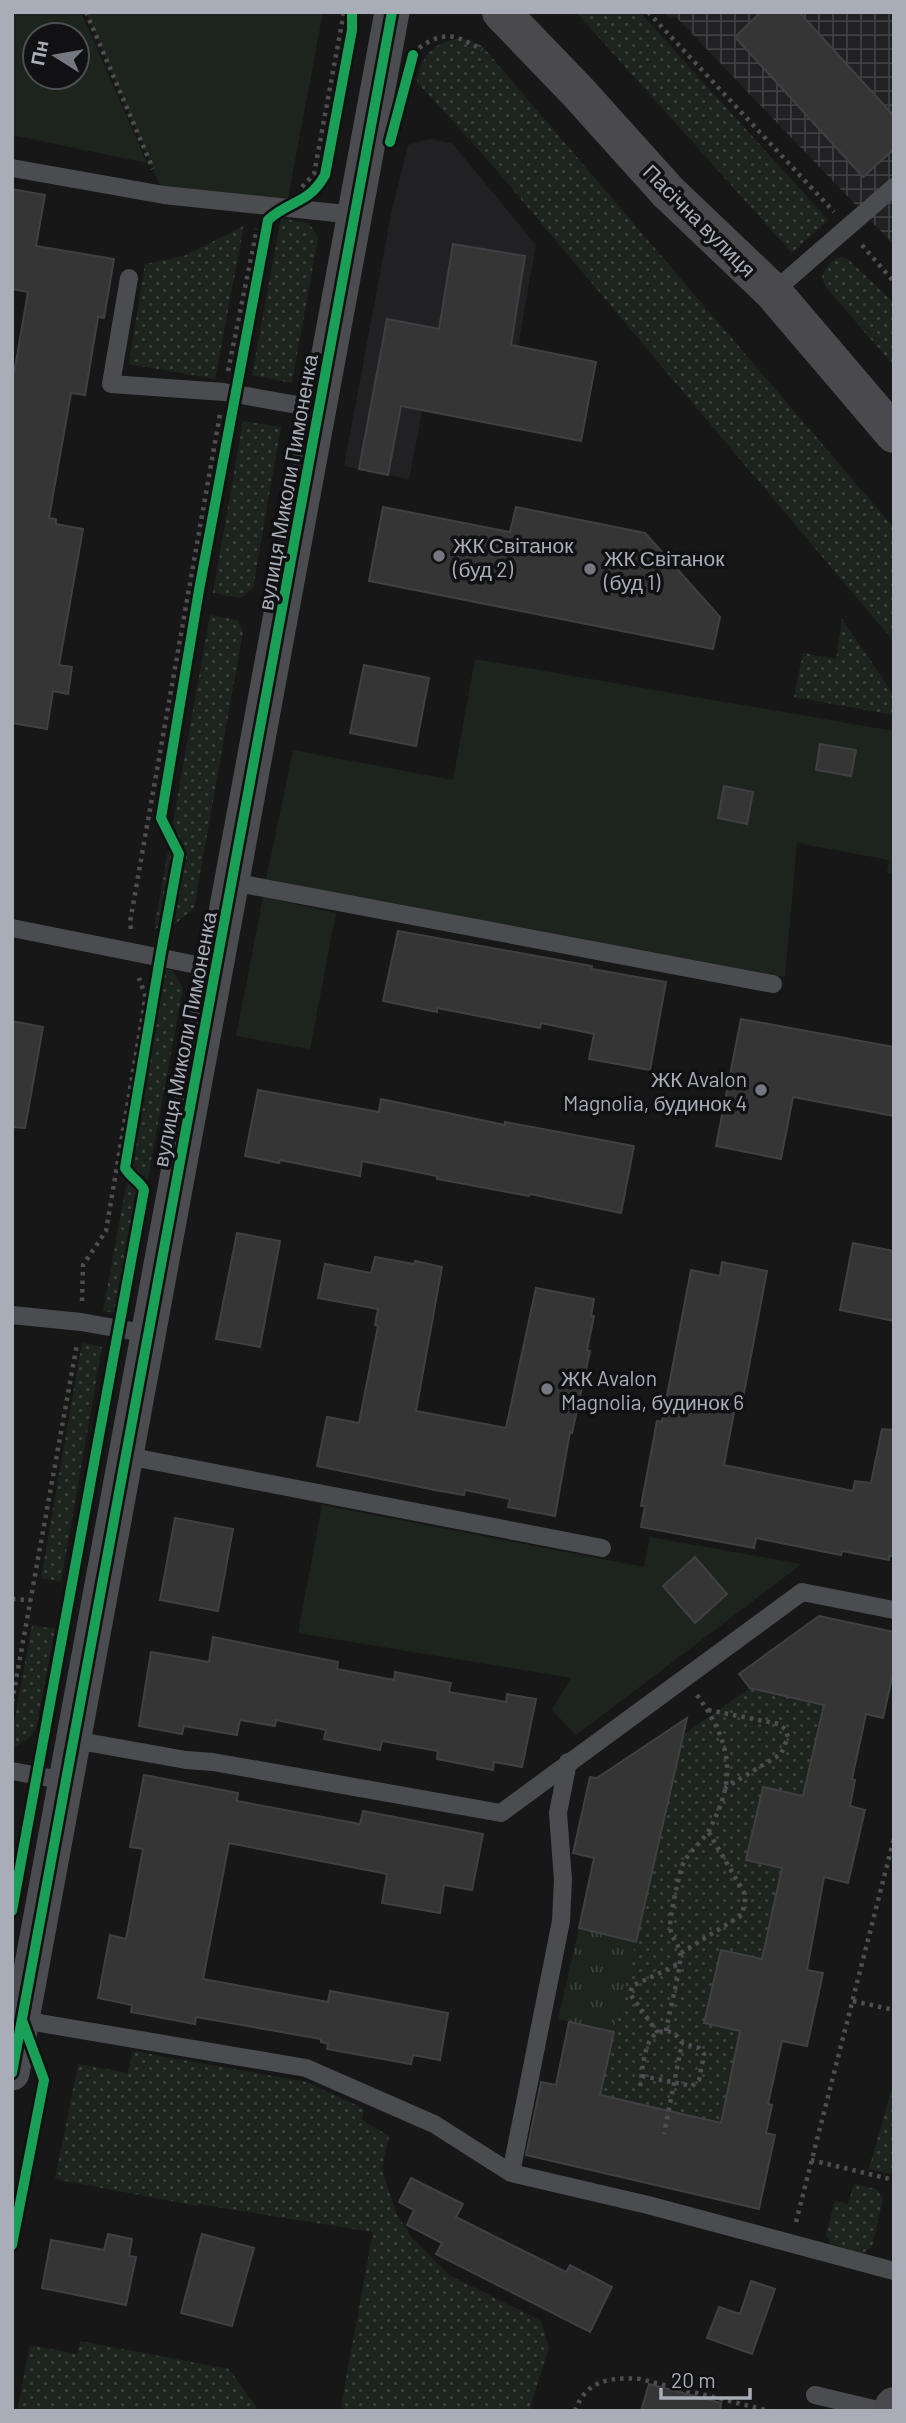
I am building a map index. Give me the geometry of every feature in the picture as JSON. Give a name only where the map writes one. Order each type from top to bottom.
[{"type":"main road","name":"Пасічна вулиця","points":[[501,12],[668,192],[773,292],[894,434]]},
{"type":"street","name":"вулиця Миколи Пимоненка","points":[[12,2073],[391,12]]},
{"type":"lane","points":[[12,169],[164,195],[355,215]]},
{"type":"lane","points":[[773,292],[894,187]]},
{"type":"lane","points":[[129,278],[111,384],[230,393],[320,409]]},
{"type":"lane","points":[[232,882],[773,984]]},
{"type":"lane","points":[[12,928],[216,969]]},
{"type":"lane","points":[[12,1315],[81,1322],[149,1334]]},
{"type":"lane","points":[[127,1456],[602,1548]]},
{"type":"lane","points":[[74,1740],[501,1813],[802,1592],[894,1610]]},
{"type":"lane","points":[[511,2173],[561,1921],[563,1880],[558,1813],[568,1762]]},
{"type":"lane","points":[[12,1771],[66,1780]]},
{"type":"lane","points":[[22,2020],[306,2068],[434,2124],[511,2173],[648,2205],[894,2271]]},
{"type":"lane","points":[[815,2395],[882,2411]]},
{"type":"path","points":[[86,12],[164,195]]},
{"type":"path","points":[[294,191],[314,174],[344,12]]},
{"type":"path","points":[[133,952],[135,941],[130,922],[230,393],[268,220],[315,191],[325,175],[352,30],[352,12]]},
{"type":"path","points":[[649,12],[848,227],[894,282]]},
{"type":"path","points":[[413,55],[430,40],[447,36],[460,37],[482,50]]},
{"type":"path","points":[[163,804],[257,228]]},
{"type":"path","points":[[125,1168],[160,958]]},
{"type":"path","points":[[12,1600],[31,1600]]},
{"type":"path","points":[[666,2031],[681,1953],[670,1927],[682,1867],[688,1855],[708,1832],[726,1788],[729,1766],[717,1724],[707,1710],[779,1724],[785,1729],[788,1737],[781,1754],[726,1788]]},
{"type":"path","points":[[681,1953],[742,1915],[746,1896],[708,1832]]},
{"type":"path","points":[[790,2244],[894,1838]]},
{"type":"path","points":[[658,2033],[630,1994],[632,1986],[679,1964]]},
{"type":"path","points":[[853,2001],[894,2010]]},
{"type":"path","points":[[640,2085],[649,2041],[658,2033],[666,2031],[675,2034],[682,2043],[699,2048],[704,2054],[699,2080],[692,2086],[642,2076]]},
{"type":"path","points":[[664,2134],[682,2043]]},
{"type":"path","points":[[811,2160],[894,2180]]},
{"type":"path","points":[[575,2411],[580,2398],[599,2382],[628,2378],[770,2411]]},
{"type":"shaded area","points":[[663,12],[894,12],[894,245],[675,16],[670,19]]},
{"type":"shaded area","points":[[429,139],[452,143],[536,245],[517,351],[437,337],[409,479],[344,466],[392,209],[408,145]]},
{"type":"green space","points":[[12,12],[81,12],[85,21],[21,21],[21,91],[91,91],[91,35],[147,163],[12,135]]},
{"type":"green space","points":[[86,12],[323,12],[286,209],[164,195]]},
{"type":"green space","points":[[576,12],[640,12],[828,220],[792,253]]},
{"type":"green space","points":[[457,39],[470,40],[482,46],[894,528],[894,642],[488,160],[417,82],[421,66],[429,53],[441,44]]},
{"type":"green space","points":[[281,218],[309,223],[318,238],[292,383],[252,375]]},
{"type":"green space","points":[[244,226],[215,379],[129,364],[145,264],[184,256]]},
{"type":"green space","points":[[841,257],[848,259],[894,303],[894,366],[825,286],[822,277],[825,270],[831,262]]},
{"type":"green space","points":[[243,421],[281,427],[253,588],[241,598],[213,593]]},
{"type":"green space","points":[[210,615],[238,620],[243,631],[194,908],[175,924],[154,929]]},
{"type":"green space","points":[[842,619],[894,695],[894,715],[794,697],[803,653],[836,659]]},
{"type":"green space","points":[[475,659],[894,731],[894,874],[887,873],[889,860],[797,843],[785,977],[266,880],[293,750],[453,780]]},
{"type":"green space","points":[[263,897],[336,913],[310,1049],[236,1036]]},
{"type":"green space","points":[[166,969],[173,971],[183,988],[123,1314],[103,1311]]},
{"type":"green space","points":[[82,1343],[102,1347],[61,1582],[41,1578]]},
{"type":"green space","points":[[322,1505],[644,1567],[650,1537],[802,1564],[576,1735],[552,1710],[571,1678],[298,1633]]},
{"type":"green space","points":[[32,1625],[55,1629],[36,1728],[29,1738],[12,1749],[12,1734]]},
{"type":"green space","points":[[750,1688],[824,1705],[805,1796],[762,1787],[746,1859],[782,1868],[763,1959],[721,1950],[705,2023],[740,2031],[721,2123],[673,2112],[636,2128],[641,2104],[600,2095],[683,1735]]},
{"type":"green space","points":[[579,1928],[636,1942],[614,2032],[558,2019]]},
{"type":"green space","points":[[133,2051],[307,2082],[364,2109],[362,2120],[389,2136],[382,2170],[397,2215],[412,2238],[449,2275],[541,2321],[549,2348],[529,2411],[346,2411],[341,2406],[373,2232],[198,2204],[197,2206],[55,2179],[78,2064],[128,2073]]},
{"type":"green space","points":[[894,2081],[894,2174],[869,2169]]},
{"type":"green space","points":[[854,2184],[876,2189],[883,2198],[872,2247],[863,2253],[831,2244],[826,2235],[835,2201],[848,2204]]},
{"type":"green space","points":[[80,2341],[229,2369],[259,2411],[17,2411],[30,2345],[77,2354]]},
{"type":"building","points":[[761,12],[799,12],[894,116],[894,149],[863,177],[735,37]]},
{"type":"building","points":[[12,189],[45,195],[36,246],[114,259],[104,318],[98,317],[85,395],[71,393],[49,518],[56,519],[56,524],[83,529],[59,665],[72,667],[68,694],[53,691],[47,729],[12,723],[12,385],[28,292],[12,289]]},
{"type":"building","points":[[453,244],[525,256],[511,345],[596,362],[581,441],[401,406],[388,475],[359,469],[387,319],[439,329]]},
{"type":"building","name":"ЖК Світанок (буд 1)","points":[[383,507],[510,532],[516,507],[645,533],[720,617],[713,649],[369,581]]},
{"type":"building","points":[[364,665],[429,678],[416,746],[350,733]]},
{"type":"building","points":[[820,744],[856,750],[851,776],[816,770]]},
{"type":"building","points":[[724,786],[753,792],[747,824],[718,818]]},
{"type":"building","points":[[398,931],[666,982],[650,1070],[589,1059],[594,1034],[541,1023],[540,1028],[437,1008],[437,1012],[383,1001]]},
{"type":"building","name":"ЖК Avalon Magnolia, будинок 4","points":[[741,1019],[894,1047],[894,1116],[793,1097],[781,1159],[716,1146]]},
{"type":"building","points":[[12,1021],[43,1027],[25,1128],[12,1127]]},
{"type":"building","points":[[258,1090],[379,1112],[381,1099],[505,1125],[505,1122],[634,1146],[621,1213],[530,1194],[529,1196],[437,1179],[437,1176],[362,1161],[360,1176],[245,1156]]},
{"type":"building","points":[[237,1233],[280,1241],[260,1347],[216,1339]]},
{"type":"building","points":[[853,1243],[894,1251],[894,1321],[840,1310]]},
{"type":"building","name":"ЖК Avalon Magnolia, будинок 6","points":[[375,1257],[442,1267],[416,1411],[506,1428],[536,1288],[594,1299],[591,1316],[594,1316],[587,1350],[590,1351],[572,1433],[570,1432],[555,1516],[508,1507],[510,1499],[465,1490],[464,1495],[317,1466],[327,1417],[359,1423],[378,1326],[375,1325],[378,1309],[318,1298],[325,1264],[371,1273]]},
{"type":"building","points":[[722,1262],[767,1271],[742,1403],[736,1402],[724,1465],[853,1491],[855,1481],[871,1483],[882,1429],[894,1430],[894,1556],[889,1556],[889,1560],[842,1551],[841,1555],[756,1538],[754,1548],[641,1527],[645,1506],[641,1506],[657,1421],[662,1422],[691,1270],[720,1276]]},
{"type":"building","points":[[175,1518],[233,1529],[218,1611],[160,1600]]},
{"type":"building","points":[[695,1557],[727,1594],[695,1623],[663,1586]]},
{"type":"building","points":[[819,1616],[894,1632],[894,1669],[883,1718],[866,1714],[852,1779],[855,1780],[850,1806],[865,1810],[848,1883],[824,1877],[807,1970],[823,1973],[807,2046],[782,2041],[768,2104],[772,2105],[766,2133],[775,2135],[759,2209],[526,2155],[541,2082],[556,2085],[569,2022],[614,2032],[600,2095],[721,2123],[740,2031],[704,2023],[721,1950],[762,1959],[782,1868],[746,1860],[763,1787],[803,1796],[824,1705],[750,1688],[739,1674]]},
{"type":"building","points":[[213,1637],[338,1662],[337,1669],[394,1680],[395,1672],[451,1683],[449,1692],[506,1702],[507,1694],[536,1699],[522,1767],[494,1762],[493,1770],[437,1759],[438,1751],[382,1741],[380,1750],[324,1739],[326,1730],[276,1720],[275,1726],[240,1720],[237,1735],[184,1726],[182,1734],[139,1726],[151,1652],[209,1662]]},
{"type":"building","points":[[687,1718],[636,1942],[579,1928],[594,1858],[573,1853],[590,1777],[597,1778]]},
{"type":"building","points":[[144,1775],[238,1793],[237,1801],[360,1824],[363,1811],[483,1834],[472,1890],[444,1885],[440,1913],[382,1903],[387,1874],[229,1843],[203,1979],[328,2002],[330,1991],[448,2013],[440,2060],[413,2055],[411,2064],[327,2049],[328,2044],[321,2042],[321,2039],[196,2017],[195,2024],[131,2012],[132,2005],[98,1998],[110,1935],[126,1939],[143,1849],[130,1847]]},
{"type":"building","points":[[411,2178],[463,2204],[456,2217],[566,2272],[570,2265],[612,2287],[590,2332],[436,2254],[442,2243],[407,2225],[414,2210],[399,2202]]},
{"type":"building","points":[[108,2234],[132,2239],[129,2256],[136,2257],[126,2305],[42,2288],[51,2240],[104,2250]]},
{"type":"building","points":[[202,2234],[254,2248],[232,2326],[181,2313]]},
{"type":"building","points":[[751,2281],[775,2289],[752,2354],[707,2338],[719,2307],[740,2314]]},
{"type":"building","points":[[649,2384],[721,2403],[720,2411],[641,2411]]},
{"type":"cycle path","points":[[12,1911],[144,1190],[125,1168],[179,854],[161,818],[199,590],[268,220],[306,197],[325,175],[352,30],[352,12]]},
{"type":"cycle path","points":[[12,2073],[392,12]]},
{"type":"cycle path","points":[[390,142],[413,55]]},
{"type":"cycle path","points":[[12,2245],[44,2080],[22,2020]]},
{"type":"place","name":"ЖК Світанок (буд 2)","points":[[439,556]]},
{"type":"place","name":"ЖК Світанок (буд 1)","points":[[590,569]]},
{"type":"place","name":"ЖК Avalon Magnolia, будинок 4","points":[[761,1090]]},
{"type":"place","name":"ЖК Avalon Magnolia, будинок 6","points":[[547,1389]]}]
